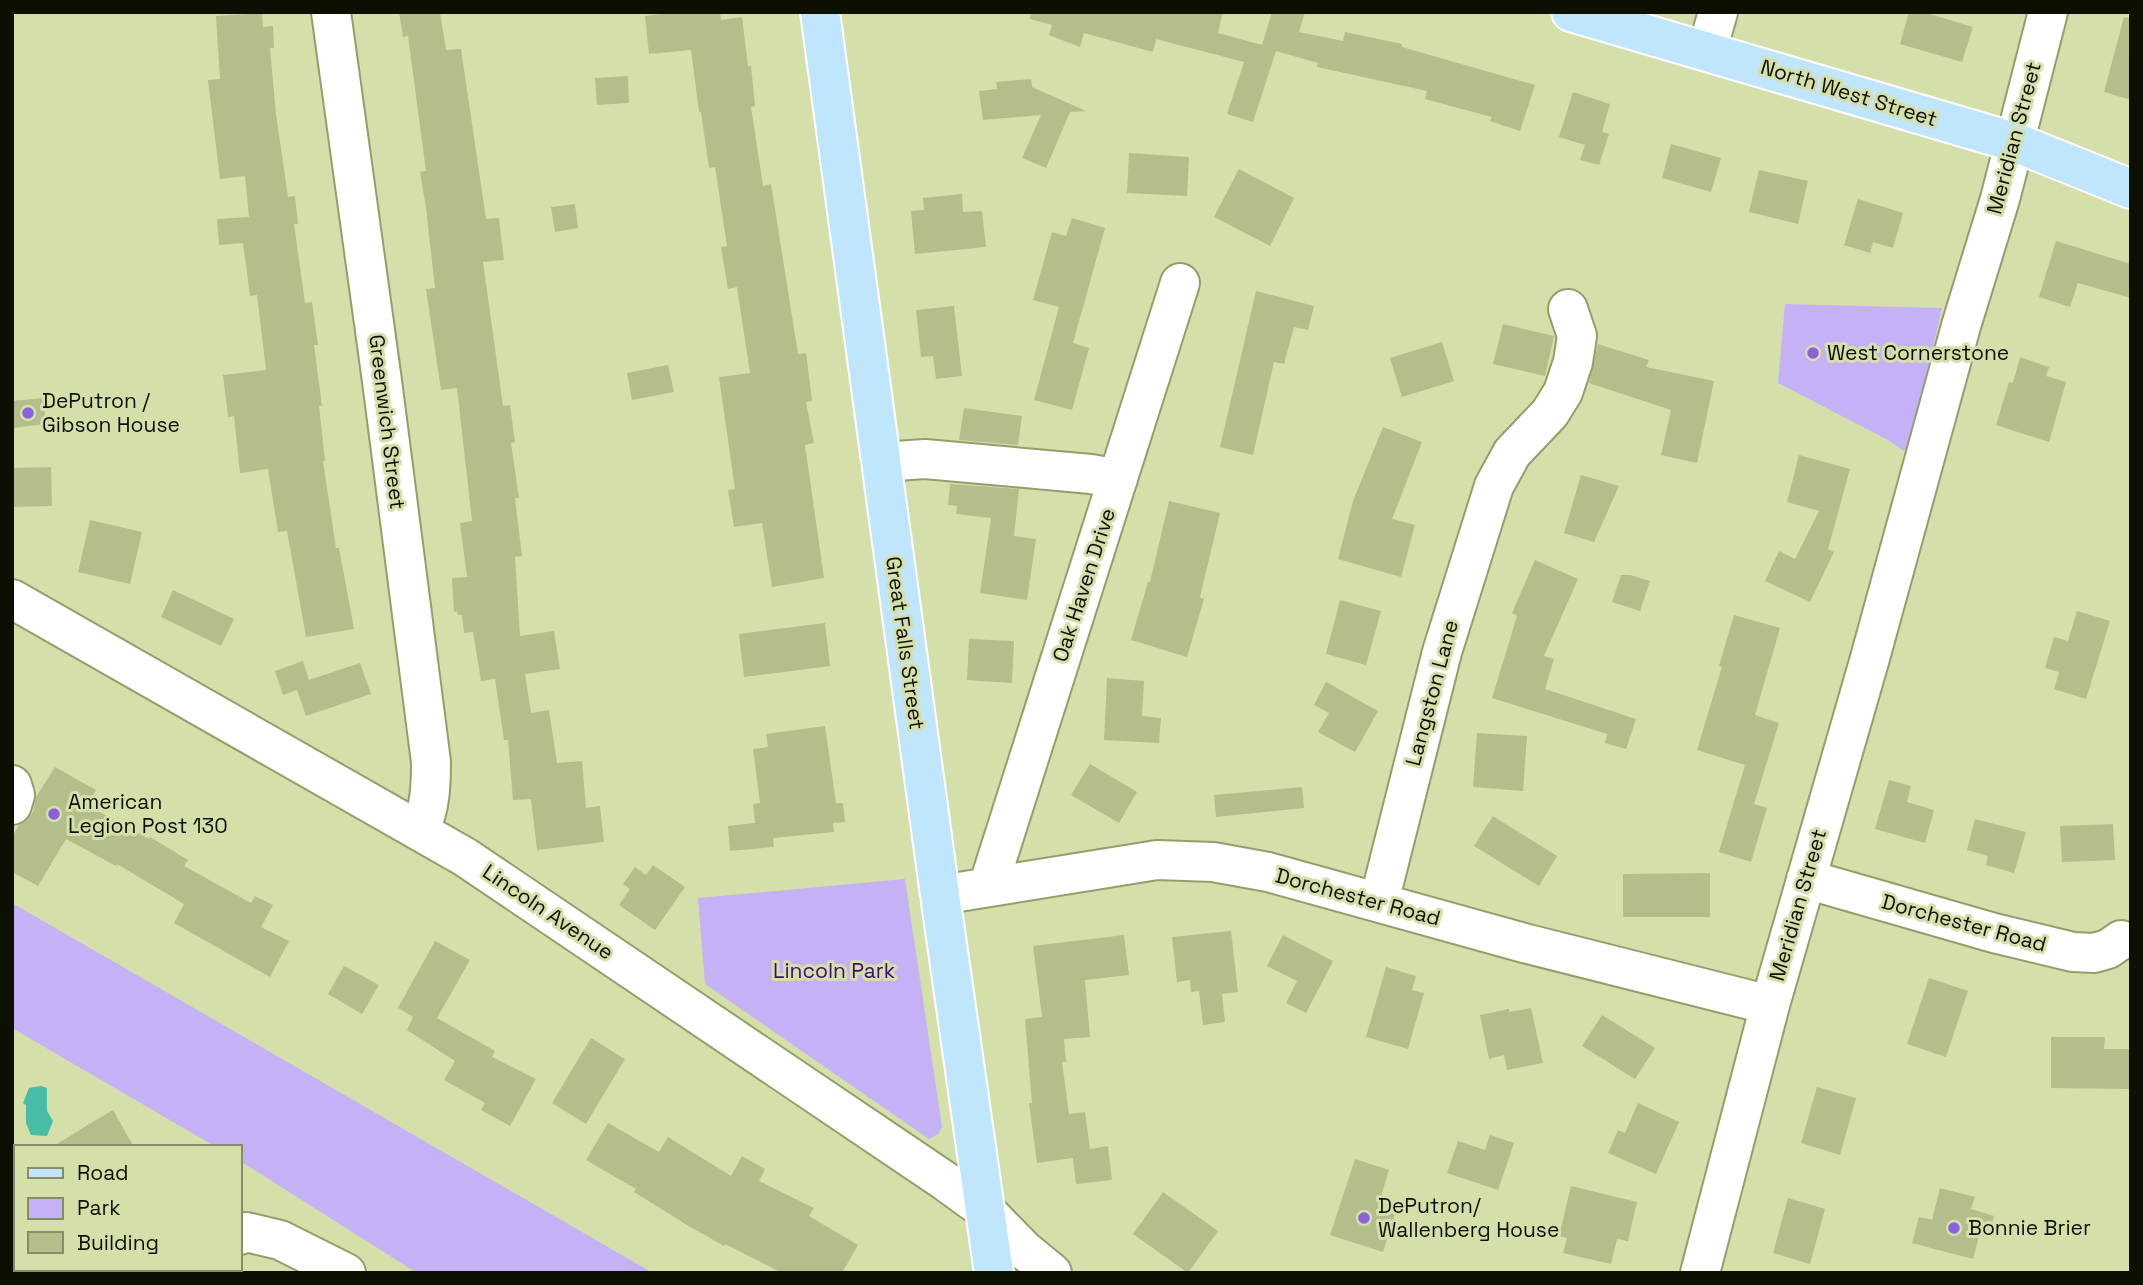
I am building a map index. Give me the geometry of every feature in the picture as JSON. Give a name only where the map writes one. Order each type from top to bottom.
[{"type":"main road","name":"Great Falls Street","points":[[820,12],[994,1273]]},
{"type":"main road","name":"North West Street","points":[[1571,12],[2014,142],[2127,188]]},
{"type":"street","name":"Greenwich Street","points":[[331,12],[431,762],[430,800],[421,830]]},
{"type":"street","points":[[1707,51],[1718,12]]},
{"type":"street","name":"Meridian Street","points":[[1700,1273],[1770,1006],[2000,199],[2048,12]]},
{"type":"street","name":"Oak Haven Drive","points":[[988,887],[1180,283]]},
{"type":"street","name":"Langston Lane","points":[[1379,902],[1442,652],[1494,486],[1513,453],[1550,413],[1563,392],[1573,362],[1577,335],[1568,309]]},
{"type":"street","points":[[881,462],[925,459],[1091,474],[1118,479]]},
{"type":"street","name":"Lincoln Avenue","points":[[12,599],[421,830],[556,917],[985,1210],[1024,1250],[1052,1273]]},
{"type":"street","points":[[12,786],[15,796],[12,805]]},
{"type":"street","name":"Dorchester Road","points":[[940,895],[1157,860],[1213,862],[1268,872],[1524,943],[1770,1006]]},
{"type":"street","name":"Dorchester Road","points":[[1806,879],[2015,939],[2073,952],[2094,953],[2108,949],[2121,940]]},
{"type":"street","points":[[242,1234],[246,1231],[280,1240],[346,1273]]},
{"type":"green space","points":[[1785,304],[1942,308],[1910,445],[1904,451],[1778,383]]},
{"type":"green space","name":"Lincoln Park","points":[[905,879],[942,1127],[938,1134],[929,1139],[705,984],[698,898]]},
{"type":"green space","points":[[12,903],[653,1273],[417,1273],[242,1162],[242,1145],[213,1145],[12,1028]]},
{"type":"water","points":[[29,1088],[47,1088],[47,1111],[53,1121],[47,1136],[31,1135],[26,1123],[26,1105],[23,1103]]},
{"type":"building","points":[[399,12],[440,12],[446,50],[461,49],[486,219],[499,218],[504,260],[483,262],[503,406],[510,405],[515,442],[511,443],[519,498],[515,498],[522,556],[515,557],[520,636],[554,631],[560,669],[525,674],[531,713],[549,710],[557,763],[582,761],[586,808],[600,806],[604,842],[537,850],[531,799],[513,800],[508,740],[504,740],[495,679],[481,681],[473,632],[464,633],[462,615],[454,612],[452,578],[467,577],[460,523],[472,521],[457,388],[441,390],[426,289],[435,288],[420,172],[426,171],[408,36],[403,37]]},
{"type":"building","points":[[676,12],[720,12],[721,20],[742,17],[748,66],[751,66],[755,106],[751,107],[763,186],[771,184],[798,354],[806,353],[812,401],[806,402],[814,443],[805,445],[824,578],[772,587],[762,523],[734,527],[728,490],[735,489],[719,377],[750,373],[737,287],[728,289],[721,247],[727,246],[715,167],[709,168],[691,50],[649,54],[645,16]]},
{"type":"building","points":[[1031,12],[1223,12],[1218,33],[1262,45],[1272,12],[1305,12],[1299,32],[1343,41],[1345,32],[1402,44],[1402,47],[1535,85],[1520,131],[1490,121],[1492,117],[1425,99],[1427,91],[1317,67],[1318,63],[1276,51],[1253,122],[1227,114],[1244,62],[1156,39],[1153,52],[1084,33],[1080,47],[1049,35],[1052,25],[1030,19]]},
{"type":"building","points":[[1909,12],[1923,12],[1973,27],[1962,62],[1900,44]]},
{"type":"building","points":[[262,13],[263,27],[273,26],[274,48],[270,48],[276,114],[288,197],[295,196],[298,224],[294,224],[305,303],[312,302],[318,345],[314,345],[322,406],[319,406],[323,461],[336,548],[339,548],[354,629],[306,637],[287,531],[278,532],[268,469],[240,473],[234,416],[228,417],[223,375],[266,370],[257,295],[250,296],[243,243],[219,245],[217,219],[249,217],[245,176],[220,179],[208,80],[220,79],[216,16]]},
{"type":"building","points":[[2124,17],[2131,18],[2131,100],[2104,92]]},
{"type":"building","points":[[628,76],[629,103],[597,105],[595,78]]},
{"type":"building","points":[[1031,79],[1032,87],[1086,111],[1070,112],[1046,168],[1022,158],[1041,115],[983,120],[979,91],[997,89],[996,82]]},
{"type":"building","points":[[1573,92],[1610,104],[1602,132],[1609,134],[1599,165],[1580,160],[1585,145],[1559,137]]},
{"type":"building","points":[[1671,144],[1721,158],[1711,192],[1662,178]]},
{"type":"building","points":[[1129,153],[1189,157],[1187,196],[1127,193]]},
{"type":"building","points":[[1239,169],[1294,198],[1270,246],[1214,217]]},
{"type":"building","points":[[1759,170],[1808,181],[1798,224],[1749,212]]},
{"type":"building","points":[[962,194],[963,212],[982,211],[986,247],[915,254],[911,211],[924,210],[923,198]]},
{"type":"building","points":[[1858,199],[1903,213],[1893,248],[1873,242],[1870,253],[1844,245]]},
{"type":"building","points":[[575,204],[578,228],[555,232],[551,207]]},
{"type":"building","points":[[1072,218],[1105,228],[1073,343],[1089,348],[1072,410],[1034,400],[1059,307],[1033,300],[1052,232],[1066,236]]},
{"type":"building","points":[[2056,241],[2131,264],[2131,298],[2078,283],[2070,307],[2039,297]]},
{"type":"building","points":[[1256,291],[1314,306],[1308,330],[1294,327],[1284,364],[1274,362],[1253,455],[1220,447]]},
{"type":"building","points":[[954,306],[962,376],[936,379],[933,356],[921,357],[916,310]]},
{"type":"building","points":[[1503,324],[1554,336],[1545,376],[1493,364]]},
{"type":"building","points":[[1442,342],[1454,381],[1402,397],[1390,358]]},
{"type":"building","points":[[1598,344],[1649,360],[1646,367],[1714,381],[1697,463],[1661,455],[1671,410],[1589,383]]},
{"type":"building","points":[[2020,357],[2049,367],[2046,376],[2066,382],[2049,442],[1996,425]]},
{"type":"building","points":[[668,365],[674,392],[632,400],[627,373]]},
{"type":"building","name":"DePutron / Gibson House","points":[[43,398],[46,424],[12,428],[12,401]]},
{"type":"building","points":[[964,408],[1022,416],[1018,445],[959,440]]},
{"type":"building","points":[[1383,427],[1422,442],[1392,519],[1415,525],[1401,577],[1338,559],[1353,501]]},
{"type":"building","points":[[1799,455],[1850,469],[1828,549],[1834,552],[1810,602],[1765,581],[1779,551],[1795,559],[1819,511],[1787,502]]},
{"type":"building","points":[[51,467],[52,506],[12,507],[12,468]]},
{"type":"building","points":[[1581,475],[1619,486],[1594,542],[1564,533]]},
{"type":"building","points":[[950,484],[1019,489],[1014,536],[1036,539],[1027,600],[980,593],[991,518],[956,514],[957,506],[948,505]]},
{"type":"building","points":[[1169,501],[1220,513],[1200,597],[1204,599],[1187,657],[1131,640],[1150,582]]},
{"type":"building","points":[[90,520],[142,532],[130,584],[78,572]]},
{"type":"building","points":[[1535,560],[1578,579],[1544,656],[1554,659],[1545,689],[1636,719],[1626,749],[1605,743],[1607,734],[1492,698],[1517,616],[1512,613]]},
{"type":"building","points":[[1621,575],[1650,581],[1640,611],[1612,602]]},
{"type":"building","points":[[173,590],[234,619],[221,646],[161,617]]},
{"type":"building","points":[[1340,600],[1381,611],[1366,665],[1326,654]]},
{"type":"building","points":[[2077,611],[2110,621],[2086,699],[2054,689],[2059,672],[2045,668],[2054,637],[2068,641]]},
{"type":"building","points":[[1734,615],[1780,628],[1755,715],[1779,723],[1754,804],[1767,808],[1751,862],[1719,852],[1745,765],[1697,750],[1722,667],[1719,666]]},
{"type":"building","points":[[825,623],[830,666],[744,677],[739,634]]},
{"type":"building","points":[[969,639],[1014,641],[1012,683],[967,680]]},
{"type":"building","points":[[303,661],[309,680],[360,663],[371,694],[306,716],[297,690],[283,695],[275,671]]},
{"type":"building","points":[[1107,678],[1144,681],[1142,716],[1161,718],[1159,743],[1104,740]]},
{"type":"building","points":[[1326,682],[1378,711],[1355,752],[1318,732],[1329,713],[1314,705]]},
{"type":"building","points":[[825,726],[836,803],[843,803],[845,822],[833,823],[834,832],[773,838],[774,847],[730,851],[728,826],[755,823],[753,804],[760,803],[753,749],[768,747],[766,734]]},
{"type":"building","points":[[1477,733],[1527,736],[1523,791],[1473,787]]},
{"type":"building","points":[[1090,764],[1137,792],[1119,823],[1071,795]]},
{"type":"building","points":[[55,767],[96,790],[87,805],[149,839],[150,837],[188,860],[184,866],[251,903],[255,896],[273,905],[261,927],[289,941],[270,977],[174,923],[184,904],[117,864],[116,866],[66,839],[38,886],[12,872],[12,837],[19,825],[33,812],[36,797]]},
{"type":"building","points":[[1889,780],[1911,786],[1907,802],[1934,810],[1925,843],[1875,829]]},
{"type":"building","points":[[1302,787],[1304,808],[1216,817],[1214,795]]},
{"type":"building","points":[[1493,816],[1557,856],[1539,886],[1474,846]]},
{"type":"building","points":[[1975,819],[2026,832],[2014,873],[1986,865],[1988,856],[1967,850]]},
{"type":"building","points":[[2113,824],[2115,860],[2062,862],[2060,826]]},
{"type":"building","points":[[653,865],[685,887],[655,930],[619,905],[630,889],[623,884],[635,867],[646,875]]},
{"type":"building","points":[[1710,873],[1710,917],[1623,917],[1623,874]]},
{"type":"building","points":[[1231,931],[1238,992],[1222,994],[1225,1022],[1203,1025],[1199,991],[1191,992],[1190,980],[1177,982],[1172,937]]},
{"type":"building","points":[[1124,935],[1129,975],[1085,980],[1090,1037],[1064,1039],[1066,1062],[1062,1062],[1069,1114],[1085,1112],[1090,1149],[1108,1146],[1112,1180],[1076,1184],[1073,1158],[1037,1163],[1029,1103],[1032,1103],[1025,1019],[1042,1017],[1033,946]]},
{"type":"building","points":[[1283,935],[1333,961],[1306,1013],[1286,1003],[1297,981],[1267,966]]},
{"type":"building","points":[[435,941],[470,960],[437,1018],[495,1051],[492,1057],[536,1079],[510,1126],[481,1110],[485,1103],[444,1080],[455,1061],[407,1030],[413,1017],[398,1008]]},
{"type":"building","points":[[344,966],[379,985],[362,1014],[328,994]]},
{"type":"building","points":[[1386,967],[1416,976],[1412,990],[1424,993],[1408,1049],[1366,1037]]},
{"type":"building","points":[[1929,978],[1968,991],[1946,1057],[1907,1044]]},
{"type":"building","points":[[1531,1008],[1543,1063],[1507,1070],[1504,1055],[1489,1059],[1480,1015]]},
{"type":"building","points":[[1602,1015],[1655,1048],[1635,1079],[1582,1046]]},
{"type":"building","points":[[2051,1037],[2105,1037],[2104,1049],[2131,1049],[2131,1089],[2051,1088]]},
{"type":"building","points":[[591,1038],[625,1059],[586,1124],[552,1103]]},
{"type":"building","points":[[1817,1087],[1856,1098],[1840,1155],[1801,1143]]},
{"type":"building","points":[[1638,1103],[1679,1122],[1656,1174],[1608,1153],[1618,1130],[1625,1133]]},
{"type":"building","points":[[113,1110],[133,1145],[55,1145]]},
{"type":"building","points":[[608,1123],[659,1152],[668,1137],[731,1176],[742,1156],[765,1169],[759,1181],[814,1208],[809,1216],[858,1245],[842,1273],[782,1273],[725,1244],[724,1246],[586,1160]]},
{"type":"building","points":[[1490,1135],[1514,1143],[1498,1190],[1447,1173],[1458,1141],[1485,1150]]},
{"type":"building","name":"DePutron/ Wallenberg House","points":[[1355,1159],[1389,1170],[1381,1196],[1399,1202],[1383,1252],[1330,1235]]},
{"type":"building","points":[[1571,1186],[1637,1202],[1628,1241],[1617,1239],[1611,1264],[1563,1253],[1567,1238],[1559,1236]]},
{"type":"building","name":"Bonnie Brier","points":[[1940,1188],[1975,1197],[1971,1209],[1994,1216],[1988,1238],[1979,1236],[1973,1259],[1912,1243],[1919,1217],[1932,1220]]},
{"type":"building","points":[[1163,1192],[1218,1231],[1188,1273],[1133,1234]]},
{"type":"building","points":[[1788,1198],[1825,1209],[1810,1264],[1773,1253]]},
{"type":"place","name":"West Cornerstone","points":[[1813,353]]},
{"type":"place","name":"DePutron / Gibson House","points":[[28,413]]},
{"type":"place","name":"American Legion Post 130","points":[[54,814]]},
{"type":"place","name":"DePutron/ Wallenberg House","points":[[1364,1218]]},
{"type":"place","name":"Bonnie Brier","points":[[1954,1228]]}]
